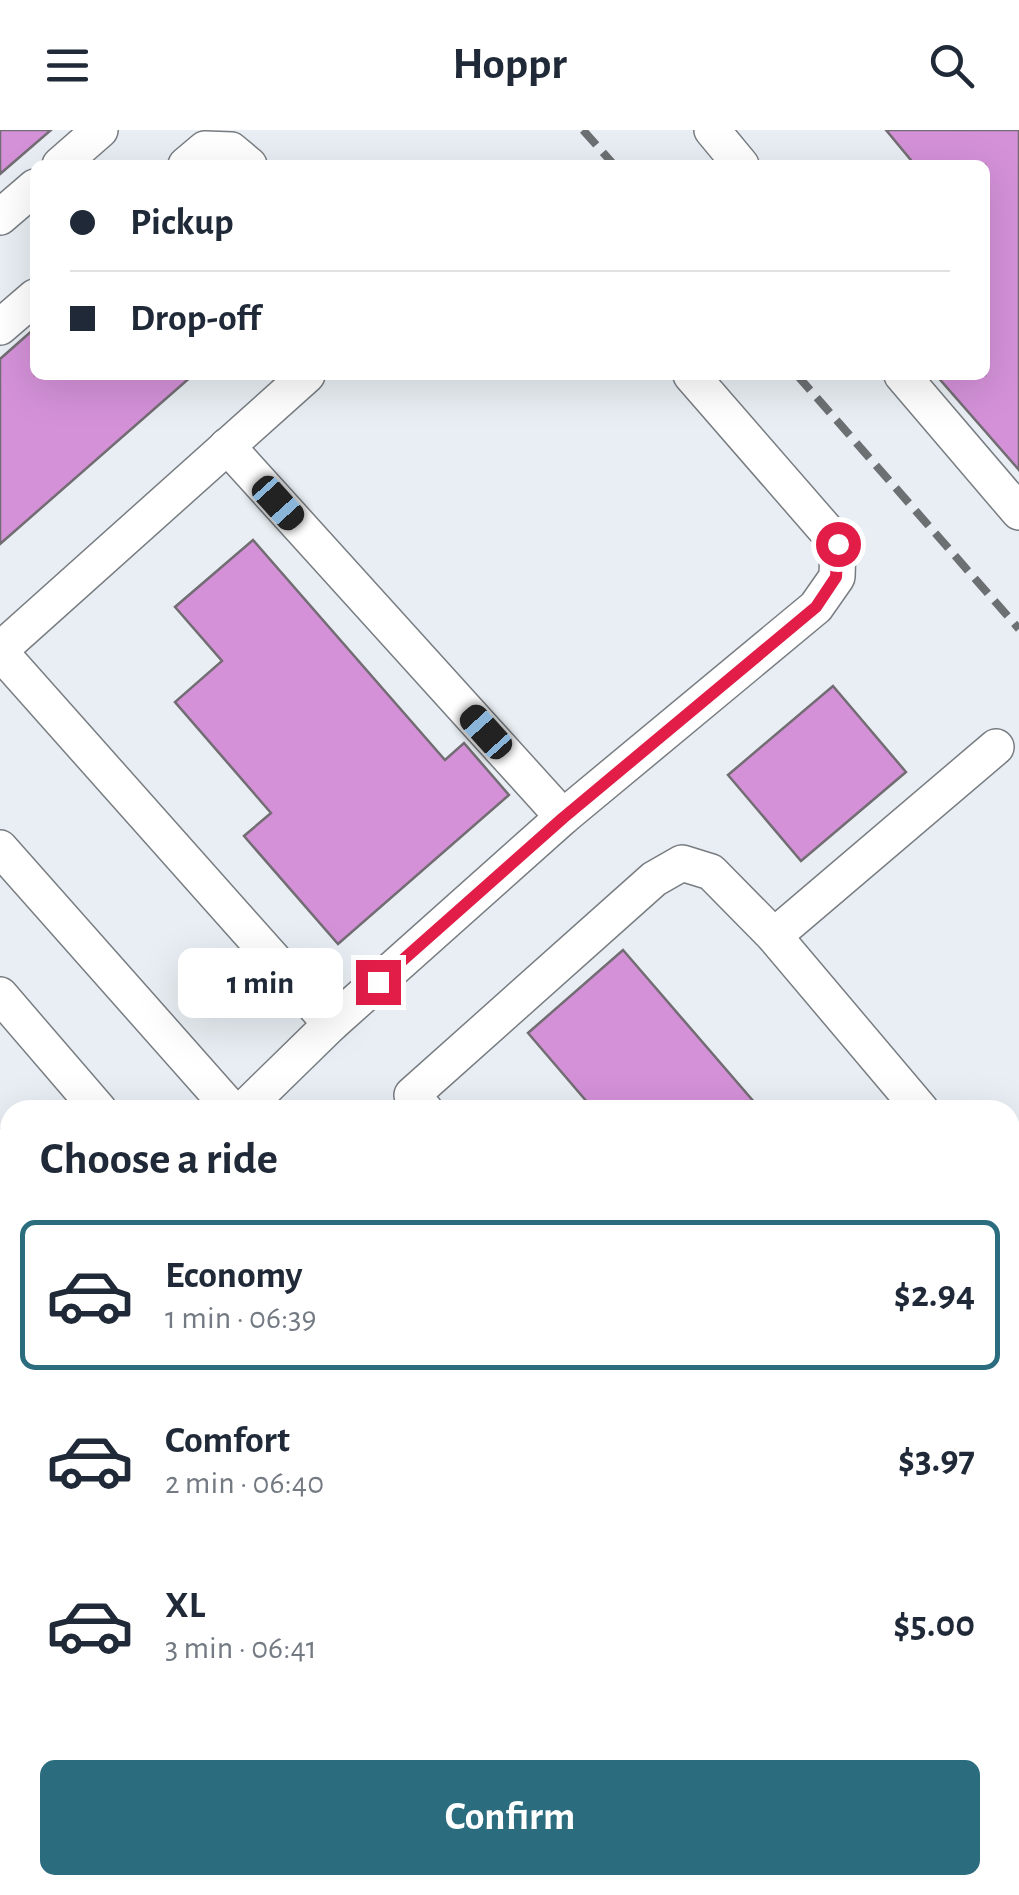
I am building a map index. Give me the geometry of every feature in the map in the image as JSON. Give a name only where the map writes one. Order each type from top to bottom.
[{"type":"street","points":[[66,160],[100,130]]},
{"type":"street","points":[[712,130],[737,160]]},
{"type":"street","points":[[192,160],[205,149],[231,150],[243,160]]},
{"type":"street","points":[[0,218],[30,191]]},
{"type":"street","points":[[0,328],[30,301]]},
{"type":"street","points":[[300,380],[0,651],[331,1024]]},
{"type":"street","points":[[253,1100],[331,1024],[563,818],[816,607],[836,577],[838,544],[695,380]]},
{"type":"street","points":[[906,380],[1019,512]]},
{"type":"street","points":[[227,446],[563,818]]},
{"type":"street","points":[[774,936],[996,747]]},
{"type":"street","points":[[0,848],[223,1100]]},
{"type":"street","points":[[416,1100],[654,879],[682,863],[711,872],[774,936],[913,1100]]},
{"type":"street","points":[[0,995],[90,1100]]},
{"type":"building","points":[[0,130],[51,130],[0,174]]},
{"type":"building","points":[[886,130],[1019,130],[1019,470],[940,380],[990,380],[990,160],[911,160]]},
{"type":"building","points":[[30,332],[30,380],[187,380],[0,544],[0,359]]},
{"type":"building","points":[[253,540],[445,760],[464,743],[509,795],[338,944],[244,836],[271,813],[175,702],[222,661],[175,607]]},
{"type":"building","points":[[833,686],[906,772],[801,861],[728,775]]},
{"type":"building","points":[[623,950],[752,1100],[585,1100],[528,1033]]},
{"type":"railway","points":[[583,130],[610,160]]},
{"type":"railway","points":[[801,380],[1019,629]]},
{"type":"route","points":[[378,982],[563,818],[816,607],[836,577],[838,544]]}]
